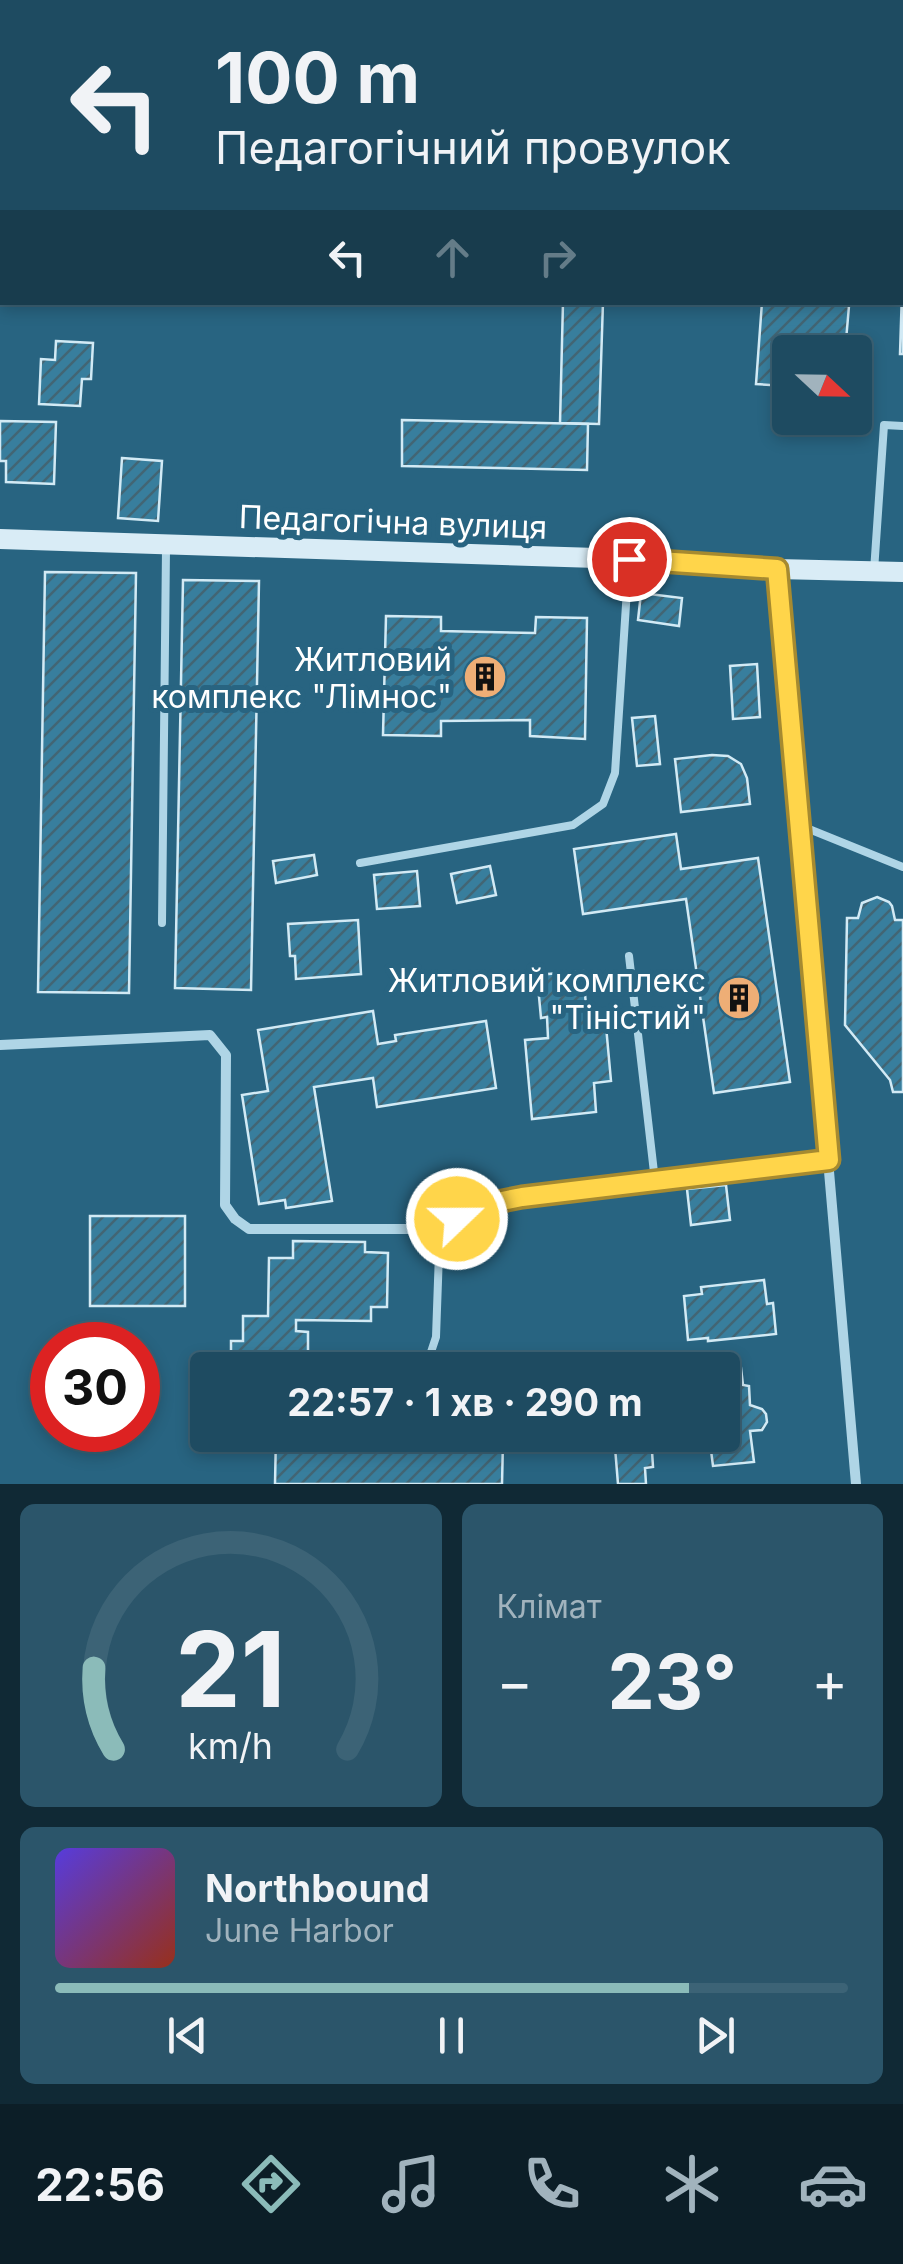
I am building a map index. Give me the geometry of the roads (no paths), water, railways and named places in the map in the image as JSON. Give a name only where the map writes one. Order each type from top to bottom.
[{"type":"street","name":"Педагогічна вулиця","points":[[0,538],[903,572]]},
{"type":"street","points":[[777,569],[856,1484]]},
{"type":"street","points":[[0,1044],[210,1035],[226,1056],[225,1205],[249,1229],[432,1229],[492,1203],[522,1197],[829,1160]]},
{"type":"lane","points":[[874,571],[884,425],[903,426]]},
{"type":"lane","points":[[162,923],[166,544]]},
{"type":"lane","points":[[360,862],[573,825],[603,804],[615,773],[629,559]]},
{"type":"lane","points":[[800,826],[903,867]]},
{"type":"lane","points":[[630,956],[655,1181]]},
{"type":"lane","points":[[431,1352],[436,1336],[440,1226]]},
{"type":"place","name":"Житловий комплекс \"Лімнос\"","points":[[485,677]]},
{"type":"place","name":"Житловий комплекс \"Тіністий\"","points":[[739,998]]}]
